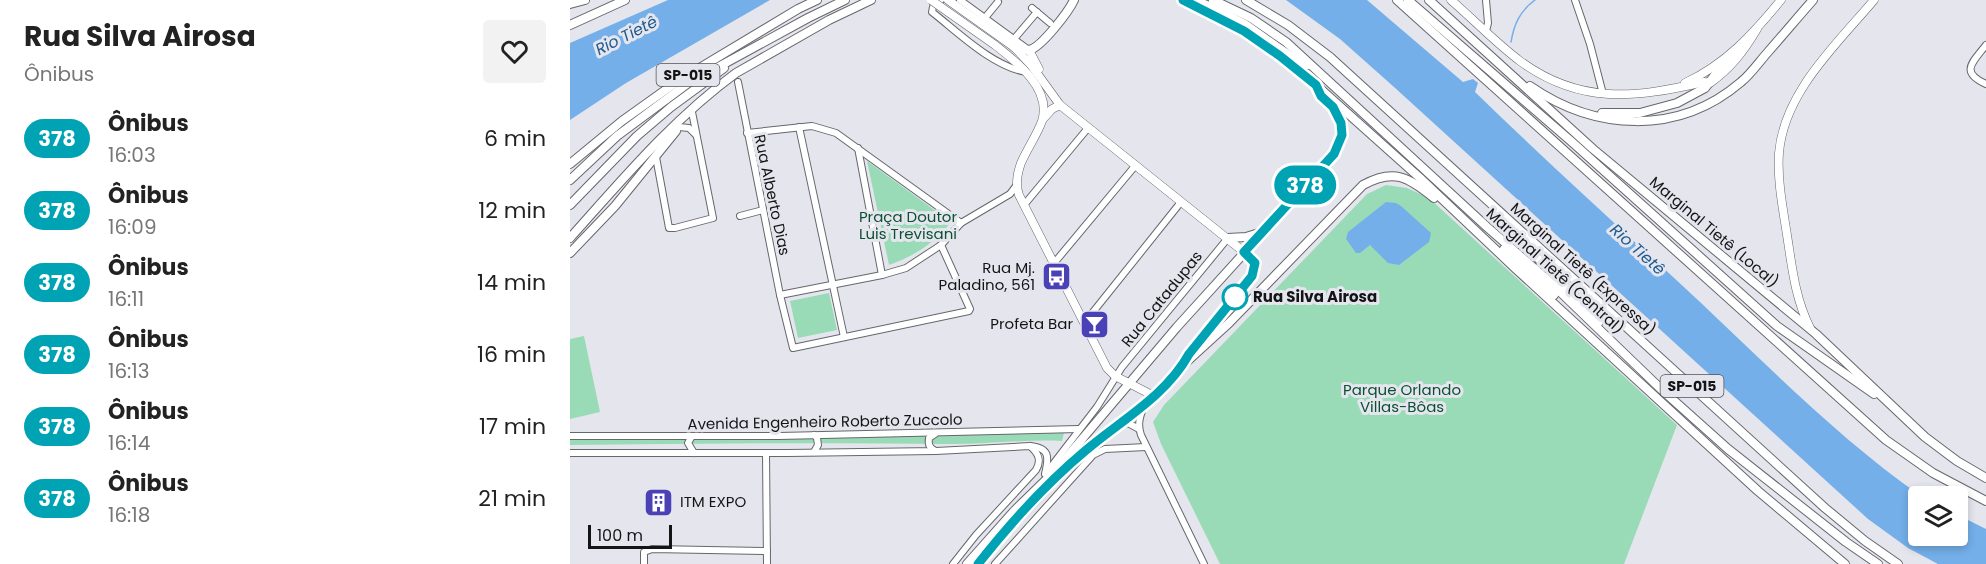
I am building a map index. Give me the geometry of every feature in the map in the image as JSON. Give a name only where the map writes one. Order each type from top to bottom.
[{"type":"highway","points":[[570,4],[585,0]]},
{"type":"highway","points":[[570,25],[625,0]]},
{"type":"highway","name":"SP-015","points":[[570,164],[622,121],[678,81],[817,0]]},
{"type":"highway","name":"SP-015","points":[[570,205],[637,136],[670,107],[721,71],[732,59],[845,0]]},
{"type":"highway","points":[[570,238],[682,117],[736,73],[829,20],[871,0]]},
{"type":"highway","points":[[1014,44],[1029,50],[1041,43],[1074,0]]},
{"type":"highway","points":[[1183,0],[1244,31],[1316,85],[1758,491],[1845,564]]},
{"type":"highway","points":[[1194,0],[1245,24],[1296,60],[1315,68]]},
{"type":"highway","name":"Marginal Tietê (Central)","points":[[1213,0],[1274,32],[1551,283],[1657,385],[1728,449],[1829,529],[1878,564]]},
{"type":"highway","name":"Marginal Tietê (Expressa)","points":[[1246,0],[1288,25],[1330,57],[1825,508],[1865,541],[1898,564]]},
{"type":"highway","points":[[1397,0],[1886,440],[1919,465],[1986,501]]},
{"type":"highway","points":[[1408,0],[1572,142],[1777,326],[1892,406]]},
{"type":"highway","name":"Marginal Tietê (Local)","points":[[1429,0],[1593,149],[1810,328],[1939,448],[1986,478]]},
{"type":"highway","points":[[1512,74],[1559,105],[1599,117],[1635,122],[1677,117],[1719,98],[1741,82],[1813,0]]},
{"type":"highway","points":[[1424,13],[1446,43]]},
{"type":"highway","points":[[1488,54],[1499,70],[1572,142]]},
{"type":"highway","points":[[1559,105],[1612,114],[1640,113],[1677,103],[1705,88],[1730,55]]},
{"type":"highway","points":[[570,180],[595,155],[638,119],[687,84],[732,59]]},
{"type":"highway","points":[[967,564],[984,543],[1055,471],[1244,252],[1334,154],[1340,143],[1342,129],[1333,107],[1321,96],[1316,85]]},
{"type":"highway","points":[[570,253],[615,206],[694,108]]},
{"type":"highway","points":[[978,564],[1035,493],[1154,396],[1183,365],[1229,323],[1356,191],[1371,181],[1392,175],[1406,178],[1461,217]]},
{"type":"highway","points":[[1490,203],[1496,215],[1598,320],[1605,333]]},
{"type":"highway","points":[[1487,227],[1495,241],[1588,327],[1596,340]]},
{"type":"highway","points":[[1228,238],[1246,237],[1262,232]]},
{"type":"highway","points":[[1183,365],[1189,354],[1252,276],[1255,263],[1244,252]]},
{"type":"main road","points":[[931,0],[995,45],[1027,72],[1043,101],[1042,120]]},
{"type":"main road","points":[[948,0],[1014,44],[1060,105],[1244,252]]},
{"type":"main road","points":[[1451,0],[1518,59],[1553,81],[1603,94],[1649,94],[1704,82],[1707,84],[1733,64],[1757,29]]},
{"type":"main road","points":[[1672,88],[1715,67],[1730,55],[1757,29],[1781,0]]},
{"type":"main road","points":[[1810,328],[1796,294],[1781,202],[1778,154],[1782,133],[1787,115],[1804,83],[1874,0]]},
{"type":"main road","points":[[1029,50],[1041,79]]},
{"type":"main road","points":[[1060,105],[1052,109],[1042,120],[1018,170],[1014,194],[1024,205],[1104,362],[1115,376],[1154,396]]},
{"type":"street","points":[[941,0],[933,7],[932,12],[992,58],[1016,70],[1027,72]]},
{"type":"street","points":[[960,0],[1014,44],[1035,10],[1050,23]]},
{"type":"street","points":[[1486,0],[1488,23],[1486,31]]},
{"type":"street","points":[[1575,0],[1590,44],[1603,94]]},
{"type":"street","points":[[984,19],[998,2]]},
{"type":"street","points":[[1986,45],[1970,66],[1970,73],[1986,84]]},
{"type":"street","name":"Rua Alberto Dias","points":[[738,82],[780,295],[793,348],[844,337]]},
{"type":"street","points":[[656,156],[670,229],[714,218],[696,135],[694,108]]},
{"type":"street","points":[[747,133],[812,126],[828,130],[846,139],[961,223]]},
{"type":"street","points":[[680,127],[689,128],[696,135]]},
{"type":"street","points":[[799,127],[844,337],[969,311],[966,298],[941,245]]},
{"type":"street","points":[[1024,205],[1088,128]]},
{"type":"street","points":[[858,148],[882,275]]},
{"type":"street","points":[[1054,262],[1135,166]]},
{"type":"street","points":[[641,174],[649,173],[659,177]]},
{"type":"street","points":[[780,295],[896,273],[918,262],[941,245],[961,223],[1014,194]]},
{"type":"street","points":[[1085,322],[1181,202]]},
{"type":"street","points":[[740,216],[763,210]]},
{"type":"street","name":"Rua Catadupas","points":[[1035,493],[1045,474],[1103,398],[1115,376],[1228,238]]},
{"type":"street","points":[[1145,404],[1140,414],[1140,432],[1204,564]]},
{"type":"street","points":[[1119,424],[1128,423],[1140,432]]},
{"type":"street","name":"Avenida Engenheiro Roberto Zuccolo","points":[[570,436],[936,434],[1079,429]]},
{"type":"street","points":[[1132,447],[1140,432]]},
{"type":"street","points":[[936,434],[932,435],[928,442],[929,446],[936,451]]},
{"type":"street","points":[[814,435],[819,441],[814,452]]},
{"type":"street","points":[[692,436],[688,443],[694,453]]},
{"type":"street","points":[[1030,446],[1041,448],[1047,454],[1048,463],[1045,474]]},
{"type":"street","points":[[953,564],[1036,470],[1040,462],[1039,457],[1030,446]]},
{"type":"street","name":"Avenida Engenheiro Roberto Zuccolo","points":[[570,453],[936,451],[1030,446]]},
{"type":"street","points":[[995,564],[1093,455],[1105,449],[1146,447]]},
{"type":"street","points":[[766,453],[767,564]]},
{"type":"street","points":[[644,564],[643,554],[652,549],[767,551]]},
{"type":"green space","name":"Praça Doutor Luis Trevisani","points":[[867,161],[951,222],[938,237],[923,248],[889,265]]},
{"type":"green space","name":"Parque Orlando Villas-Bôas","points":[[1386,185],[1407,188],[1429,198],[1677,425],[1624,564],[1220,564],[1161,444],[1153,422],[1164,405],[1367,194]]},
{"type":"green space","points":[[829,293],[837,330],[798,338],[790,301]]},
{"type":"green space","points":[[584,336],[600,412],[570,419],[570,339]]},
{"type":"green space","points":[[1064,433],[1062,441],[959,444],[570,445],[570,439]]},
{"type":"water","name":"Rio Tietê","points":[[668,0],[770,0],[626,83],[570,120],[570,43]]},
{"type":"water","name":"Rio Tietê","points":[[1286,0],[1367,0],[1463,82],[1473,79],[1478,83],[1475,92],[1558,171],[1835,428],[1908,486],[1908,546],[1968,546],[1968,520],[1986,529],[1986,564],[1938,564],[1908,548],[1868,519],[1340,39]]},
{"type":"water","points":[[1386,202],[1401,206],[1431,233],[1429,242],[1399,265],[1388,263],[1370,245],[1360,253],[1356,253],[1346,239],[1348,232]]},
{"type":"waterway","points":[[1511,42],[1518,18],[1535,0]]},
{"type":"bus line","name":"378","points":[[978,564],[999,538],[1076,459],[1145,404],[1183,365],[1189,354],[1252,276],[1255,263],[1244,252],[1334,154],[1340,143],[1341,123],[1333,107],[1321,96],[1316,85],[1244,31],[1183,0]]},
{"type":"place","name":"Rua Mj. Paladino, 561","points":[[1056,277]]},
{"type":"place","name":"Rua Silva Airosa","points":[[1235,297]]},
{"type":"place","name":"Profeta Bar","points":[[1094,324]]},
{"type":"place","name":"ITM EXPO","points":[[659,502]]}]
